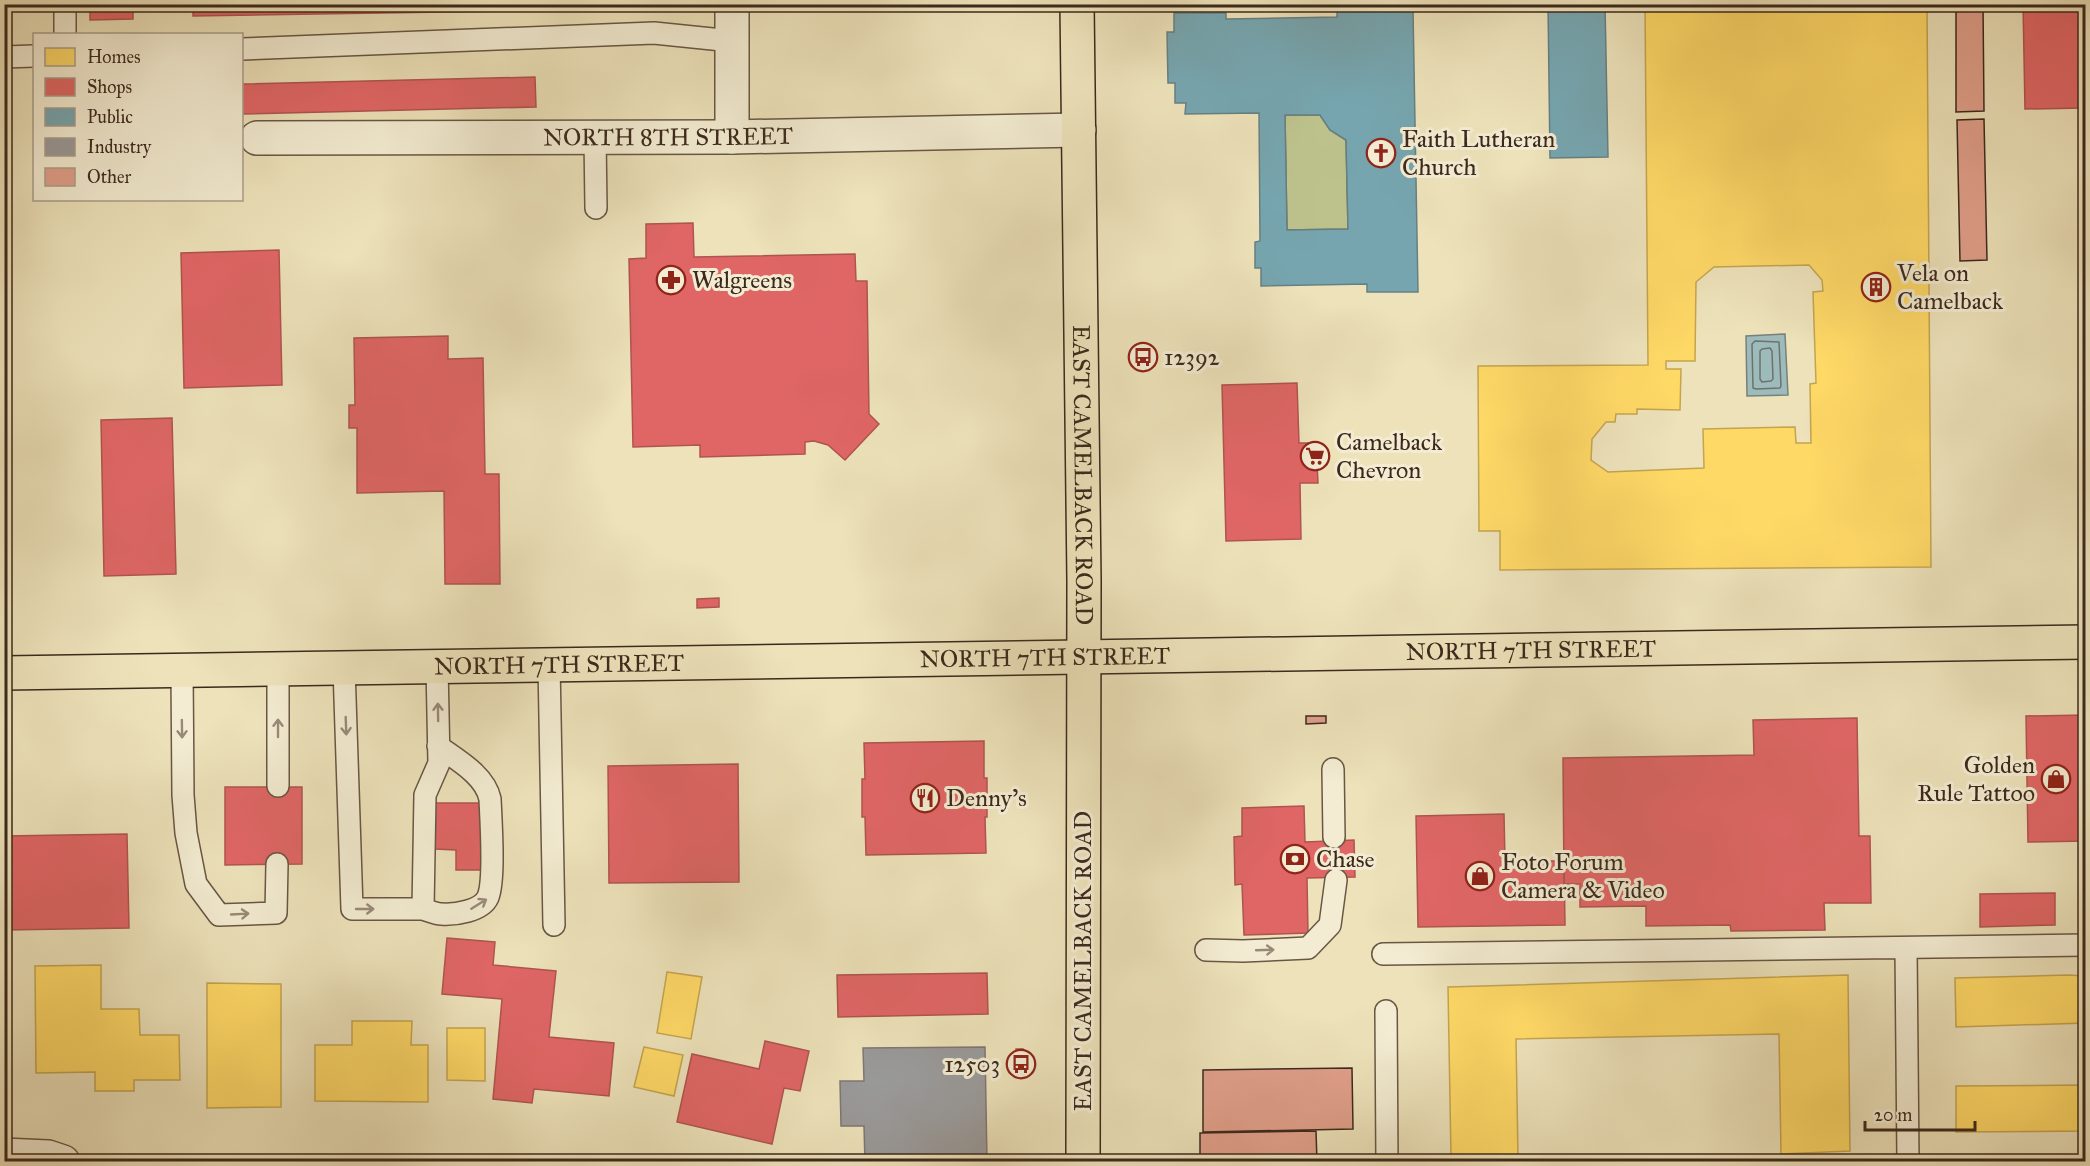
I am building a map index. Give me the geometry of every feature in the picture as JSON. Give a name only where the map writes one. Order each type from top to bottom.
[{"type":"main road","name":"EAST CAMELBACK ROAD","points":[[1077,4],[1084,656],[1083,1161]]},
{"type":"main road","name":"NORTH 7TH STREET","points":[[4,673],[2085,642]]},
{"type":"street","points":[[732,4],[732,137]]},
{"type":"street","name":"NORTH 8TH STREET","points":[[257,138],[732,137],[1079,130]]},
{"type":"street","points":[[4,1155],[48,1156],[63,1161]]},
{"type":"lane","points":[[65,4],[65,33]]},
{"type":"lane","points":[[243,49],[654,33],[732,41]]},
{"type":"lane","points":[[4,57],[33,56]]},
{"type":"lane","points":[[595,137],[596,208]]},
{"type":"lane","points":[[549,665],[554,925]]},
{"type":"lane","points":[[423,909],[424,795],[439,764],[437,666]]},
{"type":"lane","points":[[344,668],[352,909],[423,909],[440,915],[463,912],[478,907],[487,899],[491,883],[488,788],[480,778],[438,746]]},
{"type":"lane","points":[[278,669],[278,786]]},
{"type":"lane","points":[[182,670],[186,833],[196,884],[219,915],[276,913],[277,864]]},
{"type":"lane","points":[[1333,769],[1334,837]]},
{"type":"lane","points":[[1206,950],[1308,948],[1330,925],[1336,880]]},
{"type":"lane","points":[[1383,954],[2085,945]]},
{"type":"lane","points":[[1906,948],[1908,1161]]},
{"type":"lane","points":[[1386,1011],[1387,1161]]},
{"type":"green space","points":[[1285,115],[1320,115],[1330,130],[1346,140],[1348,229],[1287,230]]},
{"type":"water","points":[[1785,334],[1788,395],[1747,396],[1746,336]]},
{"type":"building: Homes","name":"Vela on Camelback","points":[[1645,4],[1927,4],[1931,567],[1500,570],[1500,531],[1479,531],[1478,366],[1648,365]],"holes":[[[1809,265],[1822,280],[1823,291],[1813,292],[1816,383],[1810,384],[1811,443],[1796,443],[1795,427],[1703,429],[1704,468],[1608,472],[1591,460],[1592,439],[1606,422],[1615,422],[1616,414],[1637,414],[1637,409],[1680,410],[1681,369],[1666,369],[1666,361],[1695,361],[1696,282],[1714,267]]]},
{"type":"building: Homes","points":[[101,965],[101,1009],[139,1009],[140,1035],[179,1035],[180,1080],[134,1080],[134,1091],[95,1091],[95,1072],[36,1073],[35,966]]},
{"type":"building: Homes","points":[[667,972],[702,977],[691,1039],[657,1033]]},
{"type":"building: Homes","points":[[1848,975],[1850,1151],[1781,1154],[1779,1034],[1516,1039],[1518,1156],[1451,1157],[1448,987]]},
{"type":"building: Homes","points":[[2086,976],[2086,1023],[1956,1027],[1955,978]]},
{"type":"building: Homes","points":[[207,983],[281,984],[281,1107],[207,1108]]},
{"type":"building: Homes","points":[[352,1021],[412,1021],[411,1045],[428,1045],[428,1102],[315,1101],[315,1045],[352,1045]]},
{"type":"building: Homes","points":[[447,1028],[485,1028],[485,1081],[447,1080]]},
{"type":"building: Homes","points":[[644,1047],[683,1055],[674,1096],[634,1087]]},
{"type":"building: Homes","points":[[2086,1085],[2086,1131],[1956,1132],[1956,1086]]},
{"type":"building: Shops","points":[[90,4],[133,4],[133,19],[90,20]]},
{"type":"building: Shops","points":[[193,4],[645,4],[644,9],[193,16]]},
{"type":"building: Shops","points":[[2023,4],[2082,4],[2084,108],[2025,109]]},
{"type":"building: Shops","points":[[535,77],[536,107],[243,114],[243,84]]},
{"type":"building: Shops","name":"Walgreens","points":[[693,223],[694,257],[855,254],[856,281],[867,281],[869,414],[879,424],[845,460],[828,445],[814,441],[805,442],[805,454],[700,457],[700,445],[633,447],[629,259],[646,258],[646,224]]},
{"type":"building: Shops","points":[[279,250],[282,385],[184,388],[181,253]]},
{"type":"building: Shops","points":[[448,336],[448,359],[483,358],[485,474],[499,474],[500,584],[445,584],[444,491],[357,493],[357,428],[349,428],[349,405],[355,405],[354,338]]},
{"type":"building: Shops","points":[[1297,383],[1299,443],[1316,443],[1318,483],[1300,483],[1301,539],[1226,541],[1222,385]]},
{"type":"building: Shops","points":[[172,418],[176,574],[104,576],[101,420]]},
{"type":"building: Shops","points":[[719,598],[719,607],[697,608],[697,599]]},
{"type":"building: Shops","name":"Golden Rule Tattoo","points":[[2086,715],[2086,841],[2028,842],[2026,716]]},
{"type":"building: Shops","points":[[1857,718],[1859,836],[1870,836],[1871,903],[1824,903],[1825,930],[1731,931],[1730,925],[1646,926],[1646,906],[1580,907],[1580,884],[1564,884],[1563,758],[1754,755],[1753,720]]},
{"type":"building: Shops","name":"Denny's","points":[[984,741],[984,778],[987,778],[986,853],[866,855],[865,817],[862,817],[862,779],[865,779],[864,743]]},
{"type":"building: Shops","points":[[738,764],[739,882],[609,883],[608,766]]},
{"type":"building: Shops","points":[[225,787],[302,787],[302,864],[225,865]]},
{"type":"building: Shops","points":[[435,803],[481,803],[482,870],[456,870],[456,850],[435,849]]},
{"type":"building: Shops","name":"Chase","points":[[1304,806],[1305,842],[1354,840],[1355,877],[1307,878],[1308,933],[1244,935],[1242,884],[1235,885],[1234,837],[1242,836],[1242,808]]},
{"type":"building: Shops","points":[[1504,814],[1505,861],[1564,861],[1565,925],[1418,927],[1416,816]]},
{"type":"building: Shops","points":[[127,834],[129,928],[4,930],[4,836]]},
{"type":"building: Shops","points":[[2055,893],[2055,925],[1980,927],[1980,894]]},
{"type":"building: Shops","points":[[447,938],[495,942],[493,965],[556,971],[549,1037],[614,1043],[609,1096],[534,1089],[532,1103],[493,1099],[502,999],[442,994]]},
{"type":"building: Shops","points":[[987,973],[988,1014],[838,1017],[837,975]]},
{"type":"building: Shops","points":[[765,1041],[809,1051],[800,1091],[784,1088],[772,1144],[677,1122],[692,1054],[759,1069]]},
{"type":"building: Shops","points":[[1016,1049],[1023,1049],[1024,1070],[1016,1070]]},
{"type":"building: Public","points":[[1548,4],[1605,4],[1608,157],[1550,158]]},
{"type":"building: Public","name":"Faith Lutheran Church","points":[[1413,10],[1418,292],[1367,292],[1367,284],[1261,286],[1261,268],[1255,268],[1255,242],[1260,241],[1259,113],[1185,114],[1186,103],[1175,103],[1175,83],[1168,83],[1167,32],[1174,32],[1174,13],[1226,13],[1226,19],[1337,17],[1337,11]],"holes":[[[1285,115],[1320,115],[1330,130],[1346,140],[1348,229],[1287,230]]]},
{"type":"building: Industry","points":[[985,1047],[987,1162],[865,1162],[864,1126],[841,1126],[840,1081],[864,1081],[863,1048]]},
{"type":"building: Other","points":[[1956,4],[1983,4],[1984,111],[1956,112]]},
{"type":"building: Other","points":[[1984,119],[1987,260],[1960,261],[1957,120]]},
{"type":"building: Other","points":[[1306,716],[1326,716],[1326,723],[1306,724]]},
{"type":"building: Other","points":[[1352,1068],[1353,1129],[1203,1132],[1203,1070]]},
{"type":"building: Other","points":[[1316,1131],[1317,1162],[1200,1162],[1200,1133]]},
{"type":"place","name":"Faith Lutheran Church","points":[[1381,153]]},
{"type":"place","name":"Walgreens","points":[[671,280]]},
{"type":"place","name":"Vela on Camelback","points":[[1876,287]]},
{"type":"place","name":"12392","points":[[1143,357]]},
{"type":"place","name":"Camelback Chevron","points":[[1315,456]]},
{"type":"place","name":"Golden Rule Tattoo","points":[[2056,779]]},
{"type":"place","name":"Denny's","points":[[925,798]]},
{"type":"place","name":"Chase","points":[[1295,859]]},
{"type":"place","name":"Foto Forum Camera & Video","points":[[1480,876]]},
{"type":"place","name":"12503","points":[[1021,1064]]}]
